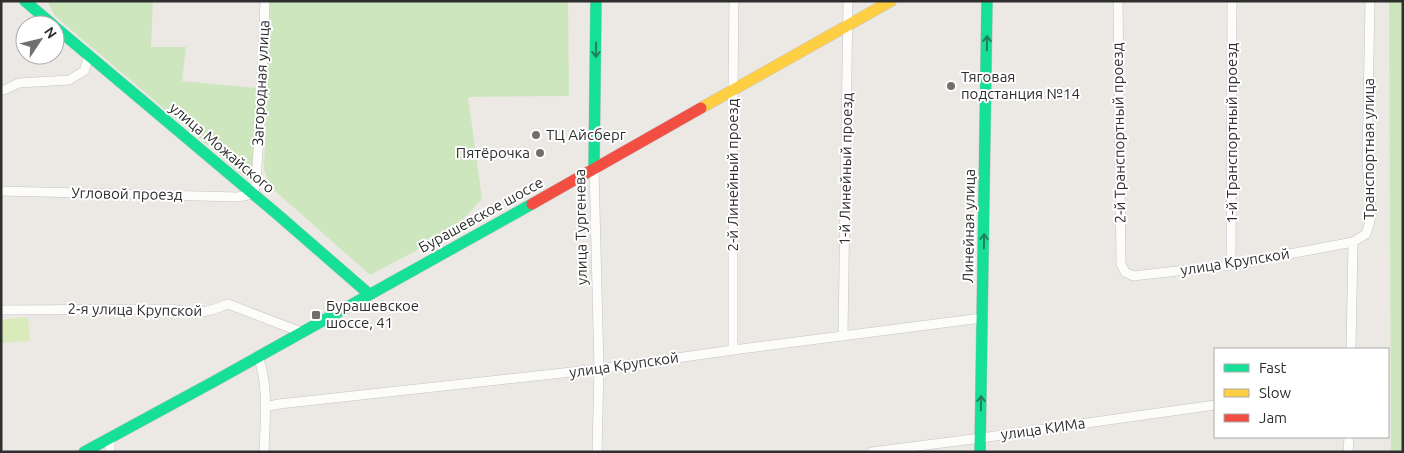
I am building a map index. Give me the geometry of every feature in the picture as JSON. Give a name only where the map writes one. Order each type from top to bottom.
[{"type":"main road","name":"улица Можайского","points":[[25,1],[41,15]]},
{"type":"main road","name":"улица Тургенева","points":[[594,168],[596,1]]},
{"type":"main road","name":"Бурашевское шоссе","points":[[84,452],[891,1]]},
{"type":"main road","name":"Линейная улица","points":[[980,452],[987,1]]},
{"type":"main road","name":"улица Можайского","points":[[65,35],[369,294]]},
{"type":"street","name":"Загородная улица","points":[[253,194],[256,183],[261,112],[265,1]]},
{"type":"street","name":"2-й Линейный проезд","points":[[733,350],[734,1]]},
{"type":"street","name":"1-й Линейный проезд","points":[[843,336],[848,1]]},
{"type":"street","name":"2-й Транспортный проезд","points":[[1118,1],[1121,264]]},
{"type":"street","name":"1-й Транспортный проезд","points":[[1231,266],[1232,1]]},
{"type":"street","name":"Транспортная улица","points":[[1353,242],[1366,234],[1372,208],[1367,162],[1370,1]]},
{"type":"street","points":[[4,90],[20,83],[69,80],[84,71],[89,56]]},
{"type":"street","name":"улица Тургенева","points":[[594,168],[599,369],[597,452]]},
{"type":"street","name":"Угловой проезд","points":[[1,191],[238,197],[253,194]]},
{"type":"street","name":"улица Крупской","points":[[1121,264],[1125,272],[1133,276],[1231,266],[1353,242]]},
{"type":"street","points":[[1351,348],[1353,242]]},
{"type":"street","name":"2-я улица Крупской","points":[[1,310],[172,309],[193,313],[211,311],[228,304],[301,332]]},
{"type":"street","name":"улица Крупской","points":[[266,407],[599,369],[982,318]]},
{"type":"street","points":[[258,356],[263,370],[266,407],[264,452]]},
{"type":"street","name":"улица КИМа","points":[[872,452],[1214,405]]},
{"type":"street","points":[[110,438],[110,452]]},
{"type":"street","points":[[1348,452],[1349,438]]},
{"type":"green space","points":[[47,1],[153,1],[151,47],[186,47],[182,81],[256,88],[254,177],[248,180],[65,24],[65,15],[54,15]]},
{"type":"green space","points":[[270,1],[568,1],[569,96],[468,97],[482,199],[451,232],[370,275],[274,190],[264,169]]},
{"type":"green space","points":[[1389,1],[1403,1],[1403,452],[1391,452]]},
{"type":"green space","points":[[28,317],[30,341],[1,343],[1,320]]},
{"type":"traffic: fast","points":[[25,1],[41,15]]},
{"type":"traffic: fast","points":[[594,168],[596,1]]},
{"type":"traffic: fast","points":[[980,452],[987,1]]},
{"type":"traffic: fast","points":[[65,35],[369,294]]},
{"type":"traffic: fast","points":[[84,452],[532,204]]},
{"type":"traffic: slow","points":[[701,108],[891,1]]},
{"type":"traffic: jam","points":[[532,204],[701,108]]},
{"type":"place","name":"Тяговая подстанция №14","points":[[951,86]]},
{"type":"place","name":"ТЦ Айсберг","points":[[536,135]]},
{"type":"place","name":"Пятёрочка","points":[[540,153]]},
{"type":"place","name":"Бурашевское шоссе, 41","points":[[316,315]]}]
